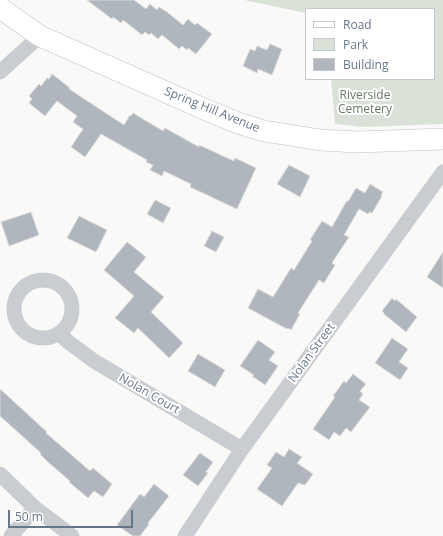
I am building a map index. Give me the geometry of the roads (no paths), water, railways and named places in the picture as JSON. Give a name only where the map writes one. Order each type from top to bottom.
[{"type":"street","name":"Spring Hill Avenue","points":[[0,8],[40,36],[204,109],[238,123],[264,131],[320,140],[358,142],[443,139]]},
{"type":"street","points":[[0,72],[40,36]]},
{"type":"street","name":"Nolan Street","points":[[185,536],[242,448],[443,172]]},
{"type":"street","name":"Nolan Court","points":[[60,333],[67,341],[94,361],[242,448]]},
{"type":"street","points":[[0,474],[35,508],[72,536]]},
{"type":"street","points":[[11,536],[35,508]]},
{"type":"park label","name":"Riverside Cemetery","points":[[365,103]]}]
